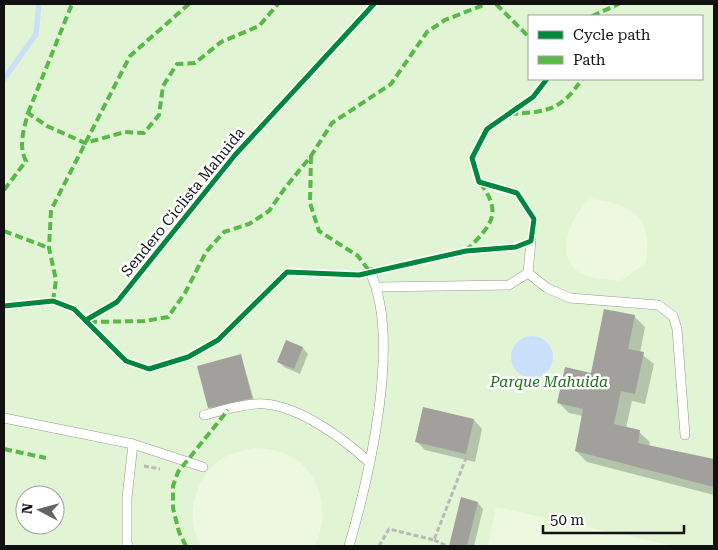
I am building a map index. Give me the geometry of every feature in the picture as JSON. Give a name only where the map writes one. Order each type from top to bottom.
[{"type":"lane","points":[[528,273],[531,241]]},
{"type":"lane","points":[[349,546],[370,463],[380,401],[383,331],[377,287],[370,272]]},
{"type":"lane","points":[[377,287],[509,285],[528,273]]},
{"type":"lane","points":[[528,273],[547,288],[570,298],[658,306],[673,316],[677,329],[685,435]]},
{"type":"lane","points":[[204,415],[264,404],[300,414],[343,439],[370,463]]},
{"type":"lane","points":[[4,418],[133,444],[202,467]]},
{"type":"lane","points":[[128,546],[126,543],[127,498],[133,444]]},
{"type":"path","points":[[434,540],[466,458]]},
{"type":"path","points":[[379,546],[389,529],[434,540],[447,546]]},
{"type":"green space","name":"Parque Mahuida","points":[[4,4],[714,4],[714,546],[4,546]]},
{"type":"green space","points":[[590,199],[605,201],[629,210],[643,225],[647,236],[645,264],[620,281],[586,276],[573,267],[568,258],[566,248],[571,226],[583,206]]},
{"type":"green space","points":[[255,448],[276,451],[291,456],[305,467],[312,477],[318,488],[322,511],[322,523],[314,546],[202,546],[193,526],[193,514],[197,492],[202,481],[215,464],[224,458]]},
{"type":"green space","points":[[496,507],[674,546],[488,546]]},
{"type":"water","points":[[528,336],[536,336],[547,342],[553,357],[547,372],[536,378],[528,378],[517,372],[511,361],[511,353],[517,342]]},
{"type":"building","points":[[604,309],[635,315],[628,349],[644,352],[635,394],[621,391],[614,424],[640,430],[638,443],[714,459],[714,487],[575,451],[583,409],[557,403],[565,367],[591,373]]},
{"type":"building","points":[[286,340],[303,347],[294,369],[277,362]]},
{"type":"building","points":[[241,354],[252,398],[208,408],[197,366]]},
{"type":"building","points":[[423,407],[474,419],[466,454],[415,442]]},
{"type":"building","points":[[461,497],[478,502],[467,546],[449,546]]},
{"type":"waterway","points":[[4,79],[36,34],[39,4]]},
{"type":"marked path","points":[[28,113],[72,4]]},
{"type":"marked path","points":[[53,301],[56,280],[49,248],[51,210],[130,56],[189,4]]},
{"type":"marked path","points":[[4,190],[26,161],[22,143],[28,113],[47,126],[85,143],[125,132],[144,133],[159,115],[163,86],[177,64],[195,63],[221,42],[259,26],[278,4]]},
{"type":"marked path","points":[[89,322],[144,321],[168,317],[185,293],[206,252],[224,232],[249,224],[269,211],[311,156],[332,123],[391,84],[427,32],[445,20],[486,4]]},
{"type":"marked path","points":[[496,4],[528,36]]},
{"type":"marked path","points":[[594,15],[619,4]]},
{"type":"marked path","points":[[510,114],[552,108],[567,98],[581,80]]},
{"type":"marked path","points":[[311,156],[310,203],[319,231],[358,256],[370,272]]},
{"type":"marked path","points":[[466,251],[481,235],[491,220],[492,204],[481,184]]},
{"type":"marked path","points":[[4,231],[49,248]]},
{"type":"marked path","points":[[186,546],[179,532],[173,508],[173,486],[178,472],[228,410]]},
{"type":"marked path","points":[[4,449],[46,458]]},
{"type":"cycle path","name":"Sendero Ciclista Mahuida","points":[[86,320],[117,302],[235,155],[374,4]]},
{"type":"cycle path","points":[[4,306],[53,301],[74,309],[126,361],[149,369],[188,357],[218,340],[287,272],[359,275],[466,251],[516,247],[531,241],[534,219],[517,193],[479,182],[472,158],[487,129],[533,97],[546,80]]}]
